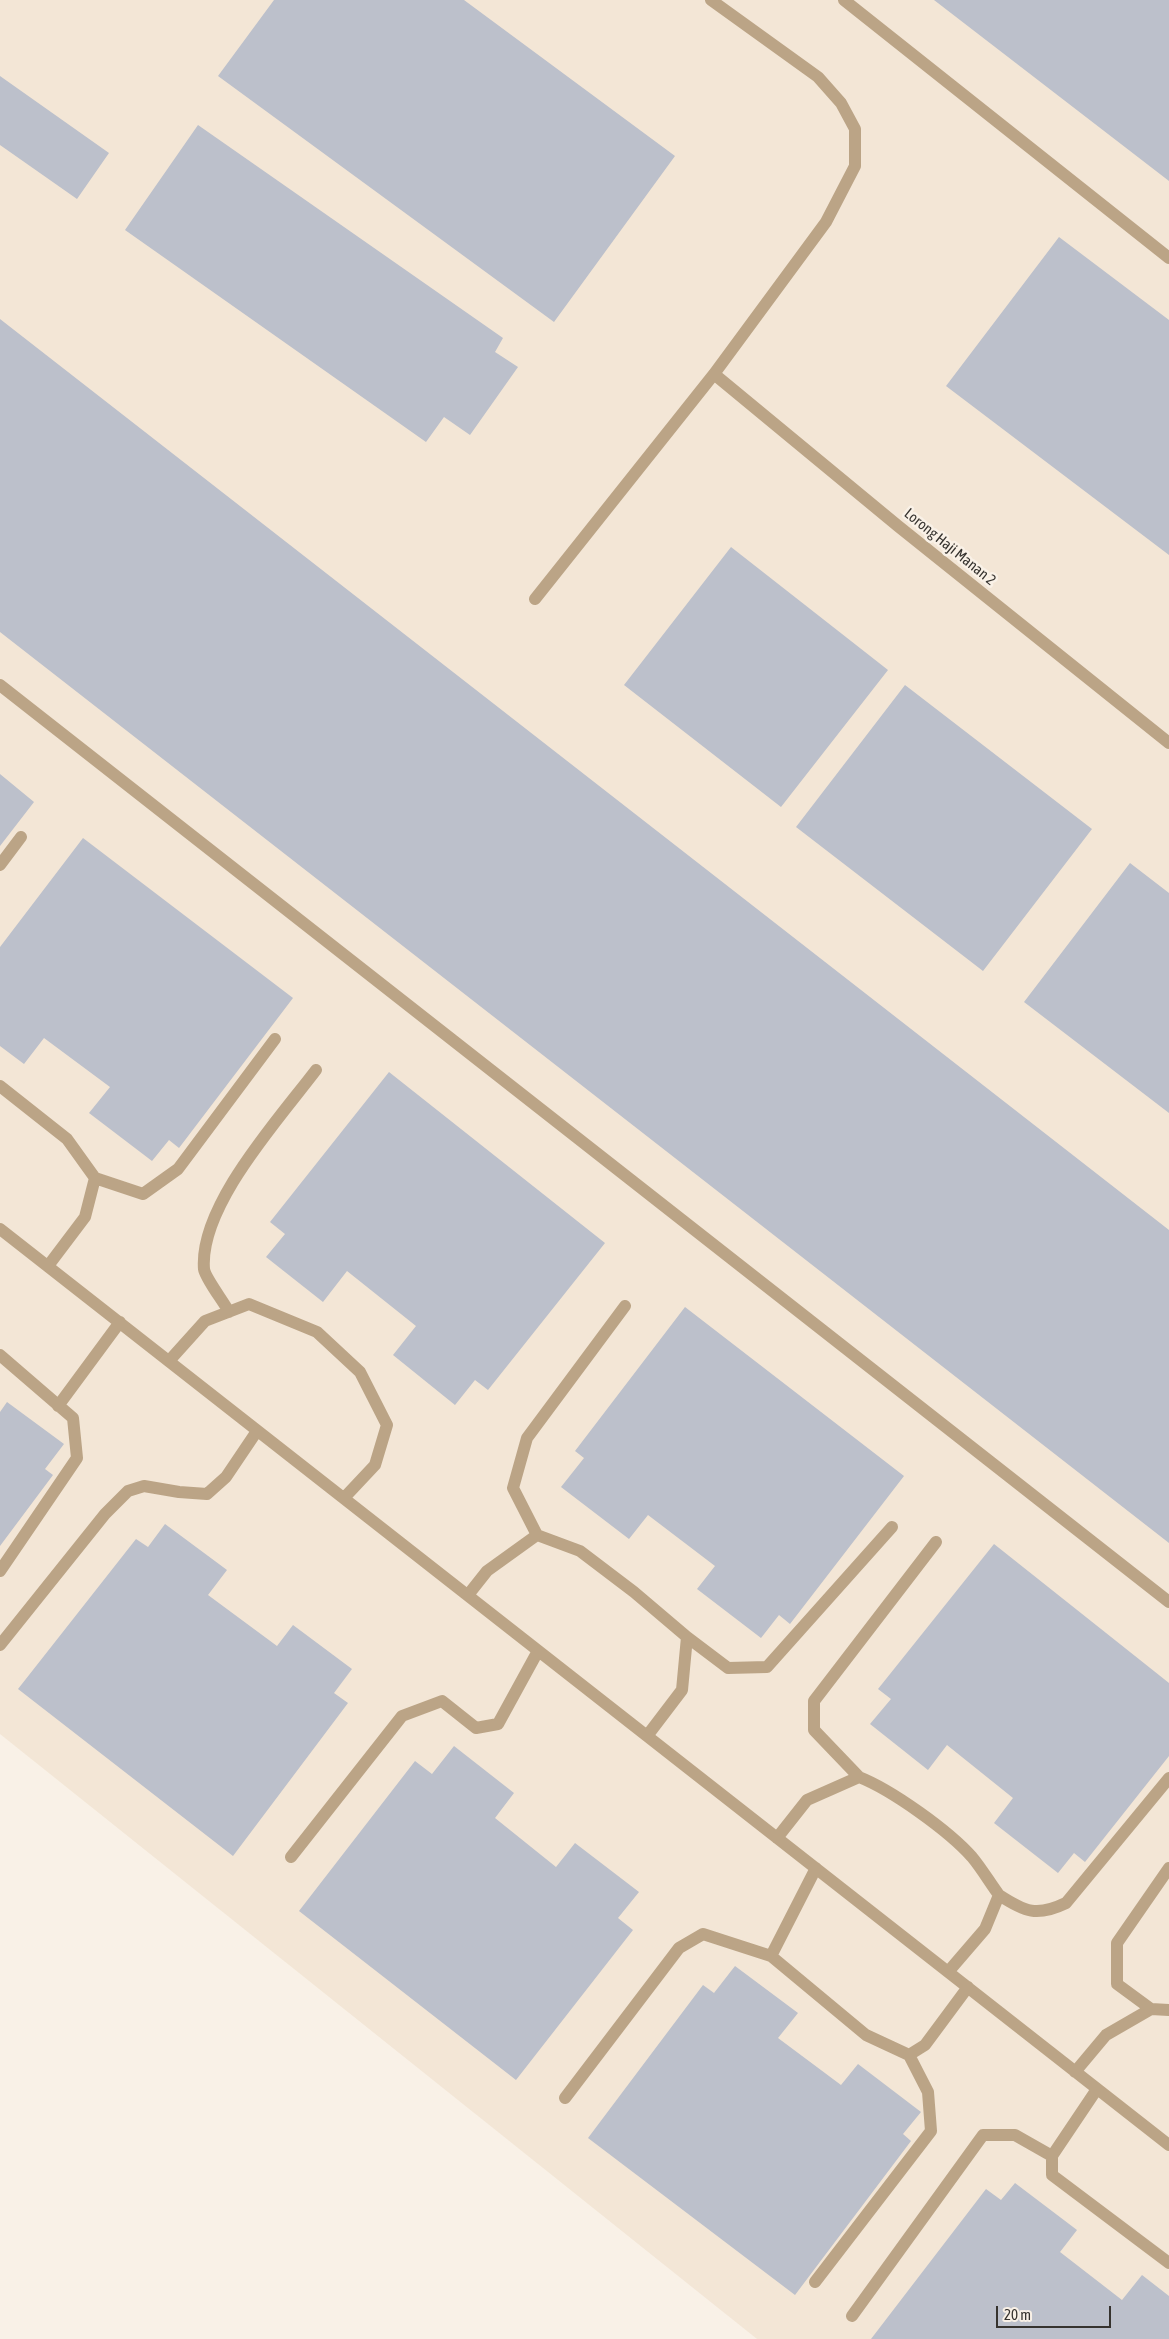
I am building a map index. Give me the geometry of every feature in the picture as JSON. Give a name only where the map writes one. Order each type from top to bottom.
[{"type":"street","points":[[535,600],[714,374],[826,222],[855,166],[855,128],[835,96],[818,77],[711,0]]},
{"type":"street","points":[[844,0],[1169,258]]},
{"type":"street","name":"Lorong Haji Manan 2","points":[[714,374],[898,526],[1169,743]]},
{"type":"street","points":[[0,685],[1169,1602]]},
{"type":"street","points":[[0,865],[21,837]]},
{"type":"street","points":[[0,1086],[67,1139],[95,1178],[143,1194],[178,1169],[275,1039]]},
{"type":"street","points":[[229,1312],[204,1271],[209,1228],[239,1172],[316,1070]]},
{"type":"street","points":[[48,1266],[85,1217],[95,1178]]},
{"type":"street","points":[[0,1229],[1169,2145]]},
{"type":"street","points":[[169,1361],[205,1321],[249,1304],[317,1332],[360,1372],[387,1425],[375,1465],[344,1498]]},
{"type":"street","points":[[625,1306],[527,1438],[513,1488],[537,1535],[580,1551],[634,1592],[686,1637],[728,1668],[767,1667],[892,1528]]},
{"type":"street","points":[[58,1406],[120,1322]]},
{"type":"street","points":[[0,1355],[73,1418],[77,1458],[0,1571]]},
{"type":"street","points":[[0,1645],[105,1514],[128,1491],[144,1486],[179,1492],[207,1494],[226,1477],[257,1431]]},
{"type":"street","points":[[468,1595],[487,1571],[537,1535]]},
{"type":"street","points":[[936,1542],[814,1701],[814,1730],[859,1777],[876,1784],[925,1817],[972,1857],[999,1895],[1022,1910],[1049,1911],[1066,1903],[1169,1778]]},
{"type":"street","points":[[647,1736],[682,1690],[686,1637]]},
{"type":"street","points":[[291,1857],[402,1716],[442,1701],[476,1728],[498,1724],[538,1651]]},
{"type":"street","points":[[777,1838],[808,1800],[859,1777]]},
{"type":"street","points":[[771,1956],[816,1868]]},
{"type":"street","points":[[1169,1868],[1117,1943],[1117,1984],[1151,2009],[1169,2010]]},
{"type":"street","points":[[948,1972],[985,1929],[999,1895]]},
{"type":"street","points":[[565,2098],[679,1948],[703,1934],[771,1956],[866,2036],[909,2055],[928,2092],[931,2131],[814,2282]]},
{"type":"street","points":[[909,2055],[926,2045],[968,1987]]},
{"type":"street","points":[[1075,2072],[1106,2035],[1151,2009]]},
{"type":"street","points":[[1098,2090],[1052,2156],[1052,2175],[1169,2263]]},
{"type":"street","points":[[852,2316],[983,2135],[1015,2135],[1052,2156]]},
{"type":"shaded area","points":[[0,0],[1169,0],[1169,2339],[757,2339],[0,1734]]},
{"type":"building","points":[[274,0],[464,0],[675,156],[554,322],[218,76]]},
{"type":"building","points":[[934,0],[1169,0],[1169,181]]},
{"type":"building","points":[[0,76],[109,153],[77,199],[0,145]]},
{"type":"building","points":[[198,125],[503,338],[495,352],[518,367],[470,435],[444,417],[426,442],[125,230]]},
{"type":"building","points":[[1059,237],[1169,320],[1169,555],[946,386]]},
{"type":"building","points":[[0,319],[1169,1230],[1169,1543],[0,632]]},
{"type":"building","points":[[731,547],[888,670],[781,807],[624,685]]},
{"type":"building","points":[[905,685],[1092,829],[983,971],[796,827]]},
{"type":"building","points":[[0,774],[34,802],[0,846]]},
{"type":"building","points":[[83,838],[293,998],[179,1148],[169,1140],[152,1161],[89,1113],[110,1087],[44,1038],[24,1064],[0,1046],[0,947]]},
{"type":"building","points":[[1130,863],[1169,893],[1169,1113],[1024,1002]]},
{"type":"building","points":[[389,1072],[605,1243],[488,1390],[475,1380],[455,1405],[393,1355],[416,1326],[347,1271],[323,1302],[266,1257],[285,1234],[270,1222]]},
{"type":"building","points":[[685,1307],[904,1476],[790,1624],[779,1615],[761,1638],[697,1589],[715,1566],[648,1515],[629,1539],[561,1487],[584,1458],[575,1451]]},
{"type":"building","points":[[7,1402],[64,1444],[45,1469],[53,1475],[0,1546],[0,1412]]},
{"type":"building","points":[[165,1524],[227,1570],[208,1595],[277,1646],[293,1625],[352,1669],[334,1693],[348,1703],[233,1856],[18,1689],[136,1539],[148,1547]]},
{"type":"building","points":[[994,1544],[1169,1683],[1169,1756],[1085,1862],[1074,1853],[1058,1873],[994,1823],[1013,1798],[947,1745],[928,1770],[870,1724],[891,1699],[878,1689]]},
{"type":"building","points":[[454,1746],[514,1793],[495,1818],[556,1867],[575,1843],[639,1892],[618,1918],[633,1930],[516,2080],[299,1911],[415,1761],[432,1774]]},
{"type":"building","points":[[735,1966],[798,2013],[778,2038],[841,2085],[858,2064],[921,2112],[903,2134],[911,2141],[795,2295],[588,2138],[703,1985],[714,1993]]},
{"type":"building","points":[[1015,2183],[1077,2230],[1060,2252],[1122,2300],[1142,2275],[1169,2296],[1169,2339],[871,2339],[986,2189],[1001,2200]]}]
